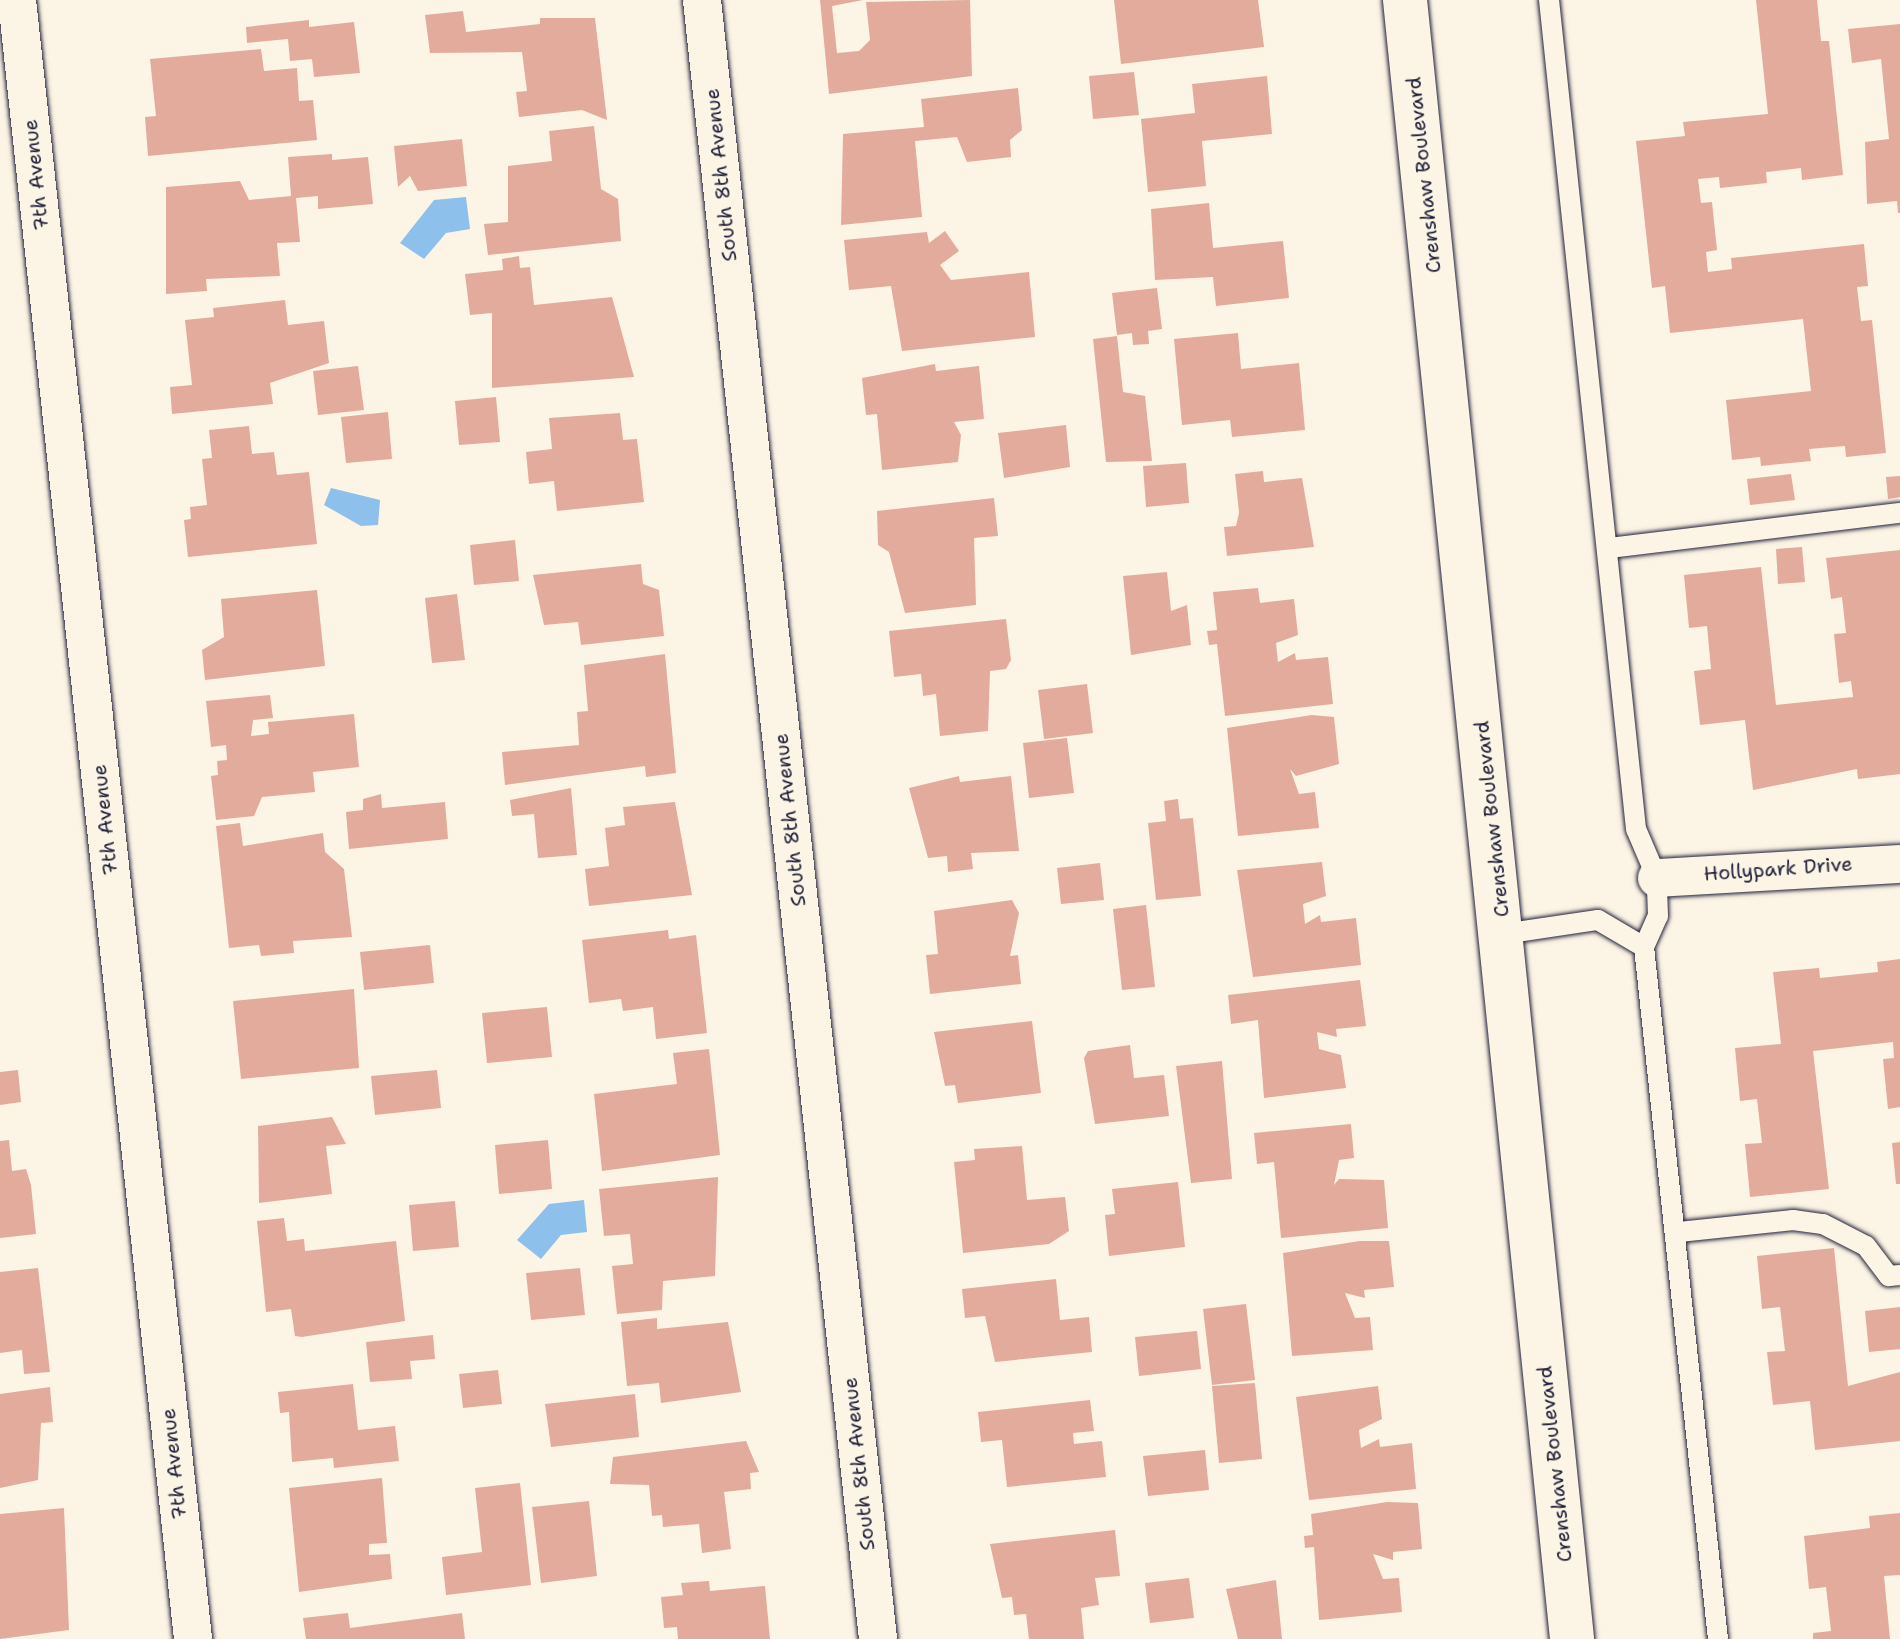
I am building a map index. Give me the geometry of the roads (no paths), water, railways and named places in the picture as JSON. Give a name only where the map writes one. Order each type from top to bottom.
[{"type":"main road","name":"Crenshaw Boulevard","points":[[1405,0],[1503,934],[1572,1639]]},
{"type":"street","name":"7th Avenue","points":[[17,0],[193,1639]]},
{"type":"street","name":"South 8th Avenue","points":[[702,0],[878,1639]]},
{"type":"street","name":"Hollypark Drive","points":[[1657,878],[1900,864]]},
{"type":"lane","points":[[1549,0],[1609,548],[1636,829],[1657,878],[1658,916],[1644,947],[1679,1232],[1718,1639]]},
{"type":"lane","points":[[1609,548],[1900,513]]},
{"type":"lane","points":[[1503,934],[1598,920],[1644,947]]},
{"type":"lane","points":[[1679,1232],[1793,1220],[1823,1224],[1866,1246],[1889,1276],[1900,1275]]},
{"type":"water","points":[[466,197],[470,229],[446,233],[424,259],[400,243],[434,200]]},
{"type":"water","points":[[331,488],[380,500],[378,525],[361,526],[324,505]]},
{"type":"water","points":[[584,1200],[587,1232],[561,1235],[541,1259],[517,1240],[549,1204]]}]
